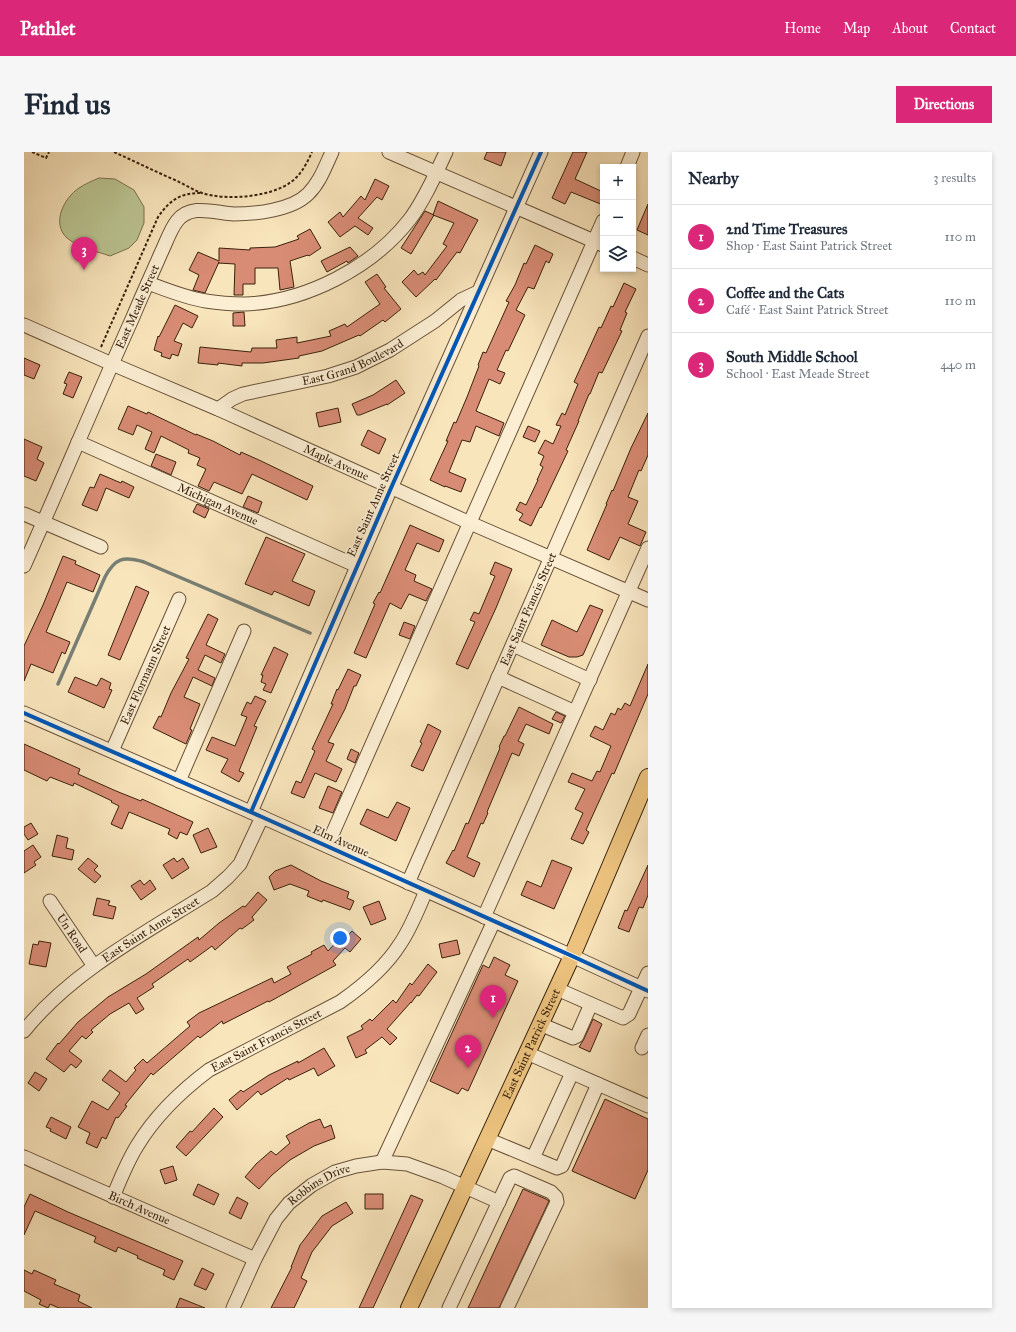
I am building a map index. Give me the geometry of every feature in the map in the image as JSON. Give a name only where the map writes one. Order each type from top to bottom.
[{"type":"main road","name":"East Saint Patrick Street","points":[[409,1308],[572,956],[648,777]]},
{"type":"street","name":"East Meade Street","points":[[24,566],[112,364],[177,220],[184,214],[198,210],[233,214],[261,212],[282,208],[297,202],[307,195],[315,186],[332,152]]},
{"type":"street","points":[[327,846],[470,523],[598,243],[389,152]]},
{"type":"street","points":[[148,283],[184,296],[204,301],[245,304],[264,302],[302,293],[339,277],[379,252],[411,218],[446,152]]},
{"type":"street","name":"East Saint Anne Street","points":[[24,1031],[53,1000],[94,966],[212,891],[228,878],[240,864],[256,815],[357,566],[541,152]]},
{"type":"street","points":[[628,164],[633,152]]},
{"type":"street","points":[[636,259],[648,265]]},
{"type":"street","name":"East Grand Boulevard","points":[[218,409],[232,399],[243,394],[321,378],[356,366],[390,350],[435,321],[461,300],[478,292]]},
{"type":"street","name":"Maple Avenue","points":[[24,325],[218,409],[391,488],[648,600]]},
{"type":"street","name":"East Saint Francis Street","points":[[408,883],[648,336]]},
{"type":"street","name":"Michigan Avenue","points":[[78,442],[357,566]]},
{"type":"street","points":[[24,514],[101,546]]},
{"type":"street","points":[[382,1162],[489,919],[575,712],[648,548]]},
{"type":"street","name":"East Flormann Street","points":[[112,751],[179,599]]},
{"type":"street","points":[[179,781],[244,631]]},
{"type":"street","points":[[512,646],[590,680]]},
{"type":"street","points":[[498,678],[575,712]]},
{"type":"street","name":"Elm Avenue","points":[[24,713],[327,846],[645,990]]},
{"type":"street","name":"East Saint Francis Street","points":[[113,1197],[137,1147],[151,1126],[172,1102],[193,1082],[209,1070],[340,1002],[355,992],[386,963],[400,944],[426,891]]},
{"type":"street","name":"Un Road","points":[[50,901],[94,966]]},
{"type":"street","points":[[557,989],[623,1018],[629,1014],[645,990],[648,974]]},
{"type":"street","points":[[540,1024],[573,1038],[577,1036],[591,1004]]},
{"type":"street","points":[[642,1048],[648,1035]]},
{"type":"street","points":[[527,1053],[648,1106]]},
{"type":"street","points":[[533,1158],[572,1072]]},
{"type":"street","points":[[487,1139],[557,1168],[562,1166],[598,1084]]},
{"type":"street","name":"Birch Avenue","points":[[24,1157],[254,1259]]},
{"type":"street","name":"Robbins Drive","points":[[233,1308],[254,1259],[276,1219],[294,1198],[312,1185],[335,1172],[356,1166],[382,1162],[407,1164],[465,1186],[498,1202]]},
{"type":"street","points":[[449,1308],[498,1202],[510,1178],[514,1176],[551,1192],[556,1197],[557,1202],[507,1308]]},
{"type":"path","points":[[32,152],[46,158],[49,152]]},
{"type":"path","points":[[114,152],[203,193]]},
{"type":"path","points":[[97,357],[158,217],[170,202],[194,193],[236,197],[256,195],[275,190],[291,182],[302,170],[312,152]]},
{"type":"green space","points":[[99,178],[115,179],[134,190],[144,207],[144,223],[137,240],[129,248],[110,256],[82,247],[67,238],[62,232],[60,225],[61,211],[64,204],[79,188]]},
{"type":"building","points":[[487,152],[506,152],[501,166],[484,159]]},
{"type":"building","points":[[573,152],[587,152],[575,179],[600,191],[600,204],[571,192],[565,204],[552,198]]},
{"type":"building","points":[[375,179],[389,186],[382,200],[377,197],[358,218],[373,228],[368,235],[355,226],[340,237],[328,222],[340,212],[343,217],[361,196],[365,200]]},
{"type":"building","points":[[438,201],[478,220],[460,253],[457,252],[436,280],[435,279],[416,297],[402,282],[414,270],[418,275],[423,272],[425,275],[447,246],[443,244],[454,223],[433,215]]},
{"type":"building","points":[[648,204],[648,235],[637,230]]},
{"type":"building","points":[[425,211],[434,215],[411,254],[401,248]]},
{"type":"building","points":[[310,229],[321,248],[309,256],[308,255],[290,261],[294,287],[280,290],[278,268],[255,268],[255,284],[243,284],[243,295],[234,295],[235,264],[219,263],[205,293],[193,290],[199,275],[189,270],[198,252],[219,261],[219,248],[250,250],[250,248],[275,247],[299,239],[297,236]]},
{"type":"building","points":[[535,245],[553,254],[549,263],[546,261],[534,289],[528,287],[516,310],[525,315],[497,370],[505,373],[500,384],[489,379],[476,411],[504,423],[499,436],[476,426],[470,442],[462,440],[449,472],[466,479],[461,492],[445,487],[430,480],[448,441],[446,441],[454,422],[456,423],[467,397],[483,352],[486,353],[509,302],[506,301],[515,285],[524,263],[526,264]]},
{"type":"building","points":[[350,247],[358,256],[348,263],[347,261],[327,272],[321,261]]},
{"type":"building","points":[[377,274],[386,287],[384,288],[401,309],[385,322],[383,320],[360,336],[359,335],[322,351],[299,356],[299,358],[263,363],[242,363],[242,366],[218,363],[218,365],[198,363],[200,347],[251,352],[252,348],[277,348],[276,340],[297,337],[297,343],[331,336],[329,331],[345,324],[347,327],[380,304],[365,282]]},
{"type":"building","points":[[624,283],[636,289],[625,312],[627,313],[620,330],[622,331],[602,373],[599,372],[566,450],[568,451],[531,526],[519,520],[523,514],[516,510],[520,502],[526,505],[538,480],[543,467],[540,465],[544,456],[538,453],[545,440],[553,444],[561,426],[556,425],[562,413],[565,415],[578,384],[574,382],[599,327],[601,328],[611,306],[613,307]]},
{"type":"building","points":[[175,305],[198,316],[192,328],[183,323],[174,341],[182,344],[178,356],[172,354],[170,359],[161,356],[162,353],[154,350],[158,336],[159,337]]},
{"type":"building","points":[[244,312],[245,326],[233,326],[233,313]]},
{"type":"building","points":[[24,358],[40,365],[34,379],[24,375]]},
{"type":"building","points":[[69,372],[82,377],[73,398],[63,394],[67,384],[64,383]]},
{"type":"building","points":[[396,380],[405,393],[387,405],[357,415],[352,404],[373,395]]},
{"type":"building","points":[[128,406],[147,414],[148,412],[196,435],[213,441],[240,455],[241,452],[313,486],[307,500],[252,474],[242,494],[214,482],[209,491],[198,486],[206,469],[197,465],[200,458],[188,453],[189,450],[161,436],[154,453],[145,449],[152,432],[137,425],[133,435],[118,429]]},
{"type":"building","points":[[338,408],[341,422],[319,427],[316,413]]},
{"type":"building","points":[[648,413],[648,455],[641,471],[639,470],[628,497],[638,501],[628,524],[646,532],[640,546],[620,537],[609,560],[587,550],[612,490],[613,491]]},
{"type":"building","points":[[528,426],[540,431],[535,442],[523,437]]},
{"type":"building","points":[[368,430],[386,439],[379,454],[361,445]]},
{"type":"building","points":[[24,439],[42,447],[37,459],[44,463],[36,481],[24,476]]},
{"type":"building","points":[[156,454],[176,462],[171,475],[151,466]]},
{"type":"building","points":[[100,474],[121,483],[122,481],[134,487],[129,498],[106,488],[97,511],[82,505],[90,487],[94,488]]},
{"type":"building","points":[[248,496],[262,502],[258,513],[243,507]]},
{"type":"building","points":[[197,504],[209,509],[205,518],[193,512]]},
{"type":"building","points":[[410,525],[444,540],[439,552],[417,543],[405,570],[416,575],[414,581],[432,589],[426,601],[409,594],[401,609],[390,603],[366,658],[354,653],[375,604],[373,603],[379,592],[380,593]]},
{"type":"building","points":[[266,537],[305,554],[292,581],[315,591],[309,606],[274,591],[272,595],[245,584]]},
{"type":"building","points":[[63,556],[76,561],[75,564],[100,575],[93,592],[67,582],[46,632],[70,642],[65,654],[62,652],[53,673],[31,664],[24,681],[24,646]]},
{"type":"building","points":[[495,562],[512,569],[468,669],[456,664],[475,622],[470,620],[474,612],[479,614],[495,576],[490,574]]},
{"type":"building","points":[[136,586],[149,592],[120,660],[108,655]]},
{"type":"building","points":[[590,605],[603,610],[583,655],[569,657],[541,645],[552,620],[577,632]]},
{"type":"building","points":[[208,614],[218,619],[206,645],[225,654],[221,663],[205,655],[198,670],[215,678],[212,686],[193,677],[184,697],[200,704],[186,744],[153,728],[159,716],[161,717],[171,693],[189,659],[186,658]]},
{"type":"building","points":[[404,622],[415,626],[410,639],[399,635]]},
{"type":"building","points":[[274,647],[288,654],[271,693],[263,690],[266,684],[261,682],[263,675],[261,675]]},
{"type":"building","points":[[648,664],[648,694],[614,774],[612,773],[586,830],[589,832],[583,844],[571,839],[583,813],[575,809],[585,789],[568,782],[572,773],[592,781],[597,771],[600,772],[611,746],[590,736],[595,726],[603,730],[611,713],[615,715],[618,708],[621,710],[625,703],[630,706]]},
{"type":"building","points":[[348,669],[361,675],[356,686],[354,686],[345,709],[328,742],[334,744],[326,761],[342,769],[336,782],[315,773],[304,798],[291,793],[296,781],[301,783],[315,751],[312,749],[333,704],[331,704],[337,689],[338,690]]},
{"type":"building","points":[[75,677],[97,686],[101,678],[111,683],[109,689],[112,690],[104,708],[68,692]]},
{"type":"building","points":[[255,696],[266,701],[254,726],[257,727],[239,771],[244,773],[239,782],[221,772],[228,759],[206,750],[212,737],[235,746],[247,717],[241,715],[247,702],[251,704]]},
{"type":"building","points":[[519,707],[553,724],[549,734],[526,724],[518,741],[524,744],[519,756],[512,753],[487,812],[488,813],[483,824],[481,823],[467,857],[480,863],[474,877],[446,863],[453,850],[454,851],[466,823],[468,824],[500,748],[499,747]]},
{"type":"building","points":[[556,712],[565,716],[561,723],[552,719]]},
{"type":"building","points":[[428,724],[441,731],[423,771],[411,766],[422,743],[420,742]]},
{"type":"building","points":[[24,744],[80,769],[78,774],[141,801],[142,799],[193,822],[187,835],[180,832],[177,839],[168,834],[170,829],[129,812],[122,829],[111,824],[119,806],[111,802],[112,801],[74,783],[73,786],[50,777],[47,781],[24,770]]},
{"type":"building","points":[[351,749],[359,753],[355,763],[347,759]]},
{"type":"building","points":[[328,786],[342,792],[333,813],[319,808]]},
{"type":"building","points":[[397,802],[410,808],[396,841],[360,824],[367,809],[388,818]]},
{"type":"building","points":[[31,823],[38,834],[28,840],[24,834],[24,827]]},
{"type":"building","points":[[208,828],[217,847],[201,853],[193,835]]},
{"type":"building","points":[[57,835],[68,838],[66,848],[74,850],[72,860],[52,856]]},
{"type":"building","points":[[33,845],[41,857],[34,862],[36,865],[24,873],[24,851]]},
{"type":"building","points":[[88,858],[98,866],[94,870],[101,876],[95,883],[78,869]]},
{"type":"building","points":[[174,858],[177,862],[183,858],[189,868],[172,879],[163,865]]},
{"type":"building","points":[[552,860],[572,868],[554,909],[521,895],[527,881],[541,887]]},
{"type":"building","points":[[291,865],[321,881],[349,892],[347,898],[354,901],[350,910],[307,896],[309,891],[290,884],[274,890],[269,877],[275,871]]},
{"type":"building","points":[[648,865],[648,895],[643,908],[639,907],[629,932],[618,928],[625,910],[627,911]]},
{"type":"building","points":[[140,880],[144,885],[150,880],[156,889],[141,900],[131,886]]},
{"type":"building","points":[[258,892],[267,900],[252,917],[254,920],[242,929],[240,928],[215,950],[212,946],[190,962],[188,959],[152,984],[154,987],[137,998],[144,1009],[136,1014],[129,1003],[110,1014],[91,1030],[93,1032],[86,1039],[82,1036],[69,1051],[82,1061],[76,1068],[71,1064],[64,1072],[46,1059],[58,1043],[59,1044],[78,1022],[108,997],[146,974],[198,937],[199,940],[219,923],[243,906],[245,907]]},
{"type":"building","points":[[97,898],[110,901],[108,905],[116,907],[113,919],[93,915]]},
{"type":"building","points":[[379,901],[386,919],[371,925],[363,907]]},
{"type":"building","points":[[352,931],[361,939],[350,952],[345,948],[333,961],[336,965],[269,1002],[268,1001],[223,1024],[222,1021],[200,1038],[198,1036],[153,1075],[151,1073],[125,1105],[127,1106],[118,1118],[116,1117],[106,1139],[102,1137],[97,1148],[86,1143],[90,1133],[78,1127],[92,1101],[108,1110],[120,1093],[102,1080],[110,1070],[126,1082],[136,1070],[134,1068],[143,1059],[147,1063],[190,1026],[187,1022],[199,1013],[272,978],[274,983],[291,974],[287,967],[312,954],[311,952],[324,945],[328,951],[339,939],[342,942]]},
{"type":"building","points":[[457,940],[460,954],[442,958],[439,944]]},
{"type":"building","points":[[39,941],[51,943],[46,967],[29,964],[33,944],[38,945]]},
{"type":"building","points":[[494,957],[510,965],[505,975],[518,981],[468,1091],[462,1088],[458,1094],[430,1081],[483,965],[489,968]]},
{"type":"building","points":[[428,964],[437,972],[419,996],[417,995],[387,1029],[397,1038],[390,1045],[382,1037],[365,1050],[367,1053],[356,1058],[347,1037],[363,1029],[361,1026],[370,1019],[372,1021],[393,1000],[396,1003],[410,983],[412,985]]},
{"type":"building","points":[[593,1019],[602,1024],[590,1052],[579,1047]]},
{"type":"building","points":[[324,1048],[335,1066],[318,1076],[314,1068],[289,1080],[288,1078],[261,1095],[258,1091],[237,1110],[229,1100],[241,1090],[243,1092],[269,1075],[298,1061],[298,1063]]},
{"type":"building","points":[[35,1072],[47,1079],[39,1091],[28,1083]]},
{"type":"building","points":[[605,1099],[648,1119],[648,1170],[635,1199],[572,1171]]},
{"type":"building","points":[[214,1108],[223,1117],[186,1156],[176,1147]]},
{"type":"building","points":[[51,1117],[71,1127],[66,1139],[50,1131],[51,1129],[46,1127]]},
{"type":"building","points":[[320,1119],[324,1128],[331,1125],[335,1138],[314,1146],[290,1160],[272,1175],[259,1189],[245,1177],[256,1164],[271,1151],[276,1155],[290,1143],[286,1136],[309,1123]]},
{"type":"building","points":[[173,1166],[177,1180],[165,1184],[160,1170]]},
{"type":"building","points":[[198,1184],[219,1194],[214,1205],[193,1195]]},
{"type":"building","points":[[523,1189],[549,1201],[499,1308],[468,1308]]},
{"type":"building","points":[[30,1194],[68,1212],[183,1261],[174,1280],[163,1275],[165,1270],[137,1258],[138,1256],[118,1247],[116,1252],[94,1242],[96,1237],[35,1211],[24,1235],[24,1207]]},
{"type":"building","points":[[365,1194],[383,1194],[383,1209],[365,1209]]},
{"type":"building","points":[[411,1195],[423,1200],[373,1308],[359,1308]]},
{"type":"building","points":[[237,1197],[248,1203],[241,1219],[229,1213]]},
{"type":"building","points":[[346,1202],[353,1213],[332,1226],[312,1252],[301,1278],[307,1281],[294,1308],[271,1308],[292,1267],[300,1245],[322,1216]]},
{"type":"building","points":[[202,1268],[214,1274],[206,1290],[194,1285]]},
{"type":"building","points":[[24,1270],[32,1274],[34,1270],[56,1280],[54,1284],[80,1295],[78,1301],[92,1308],[59,1308],[50,1304],[48,1308],[39,1304],[41,1300],[24,1291]]},
{"type":"building","points":[[180,1298],[205,1308],[176,1308]]},
{"type":"waterway","points":[[58,684],[105,577],[112,566],[120,560],[130,559],[144,562],[310,633]]},
{"type":"cycle path","points":[[251,812],[391,488],[541,152]]},
{"type":"cycle path","points":[[24,713],[262,817],[648,991]]},
{"type":"place","name":"South Middle School","points":[[84,270]]},
{"type":"place","name":"2nd Time Treasures","points":[[493,1018]]},
{"type":"place","name":"Coffee and the Cats","points":[[468,1068]]}]
